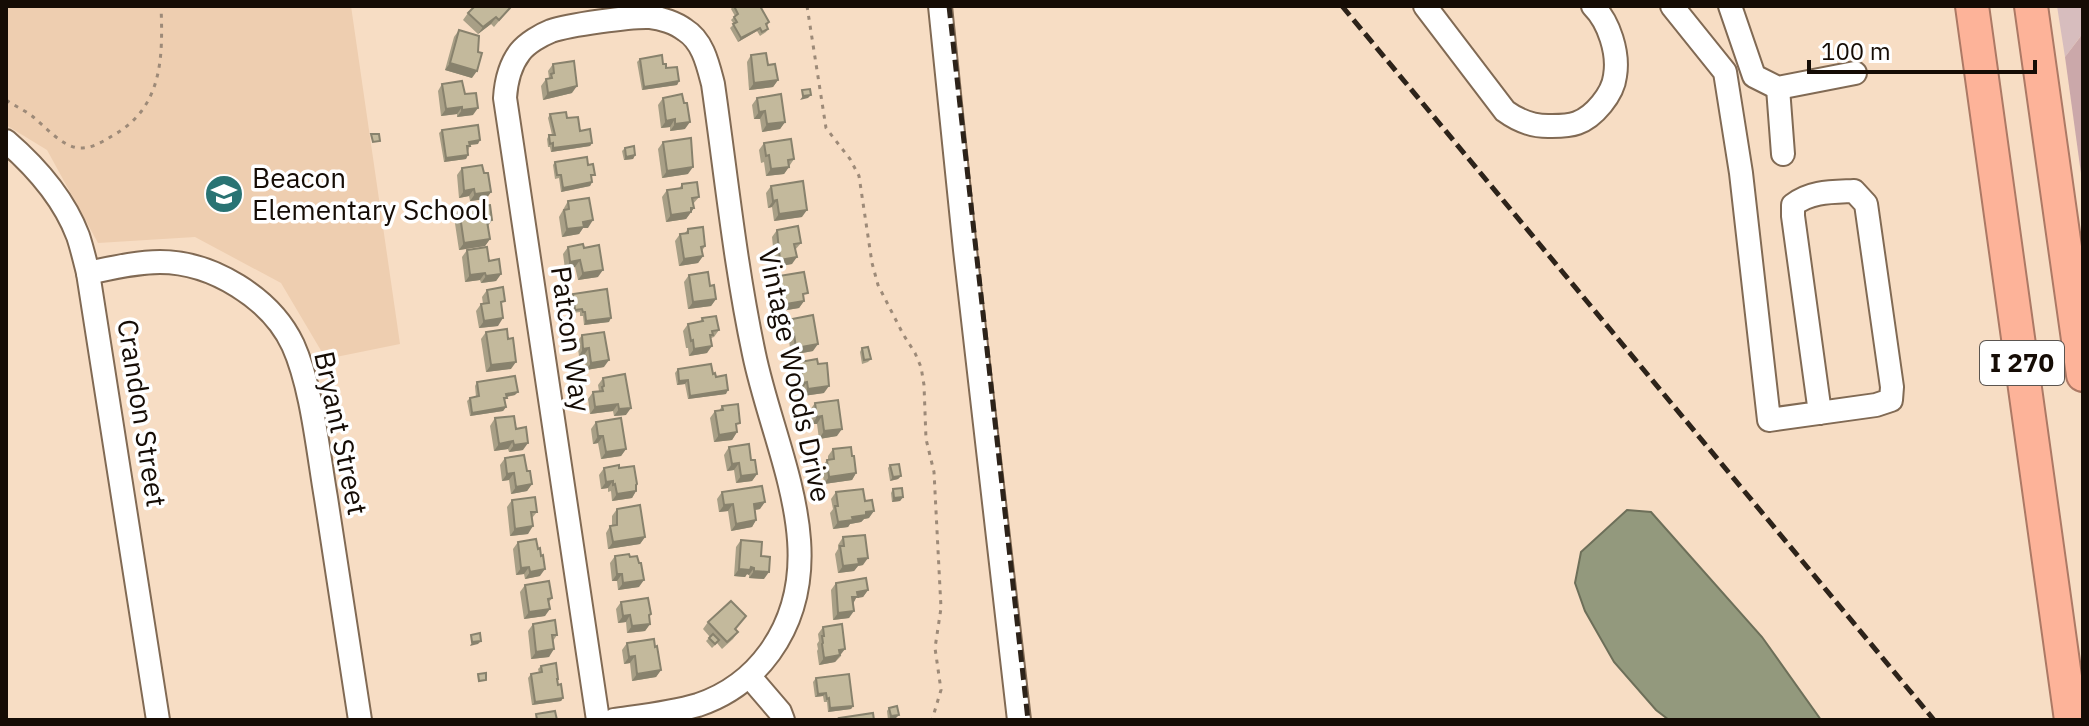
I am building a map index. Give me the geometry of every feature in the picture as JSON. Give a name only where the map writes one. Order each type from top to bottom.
[{"type":"highway","name":"I 270","points":[[1972,6],[2071,720]]},
{"type":"highway","name":"I 270","points":[[2031,6],[2083,375]]},
{"type":"street","points":[[940,6],[1019,720]]},
{"type":"street","points":[[1425,6],[1505,111],[1516,120],[1548,127],[1577,124],[1589,117],[1607,96],[1616,76],[1613,39],[1593,6]]},
{"type":"street","points":[[1673,6],[1725,72],[1741,173],[1769,420],[1820,413],[1876,405],[1891,400],[1892,387],[1866,204],[1854,191],[1819,193],[1802,198],[1793,205],[1820,413]]},
{"type":"street","points":[[1730,6],[1754,76],[1778,88],[1855,73]]},
{"type":"street","name":"Vintage Woods Drive","points":[[595,23],[650,17],[670,22],[686,30],[704,54],[713,84],[743,299],[766,401],[788,473],[801,562],[792,613],[779,639],[750,677],[699,705],[614,720]]},
{"type":"street","name":"Patcon Way","points":[[595,23],[551,31],[521,51],[506,81],[505,98],[598,720]]},
{"type":"street","points":[[1778,88],[1783,154]]},
{"type":"street","name":"Crandon Street","points":[[6,141],[22,155],[63,206],[77,236],[88,273],[158,720]]},
{"type":"street","name":"Bryant Street","points":[[88,273],[127,264],[162,262],[202,269],[241,287],[260,302],[292,343],[302,369],[313,423],[360,720]]},
{"type":"street","points":[[750,677],[780,712],[783,720]]},
{"type":"path","points":[[6,100],[32,116],[61,141],[77,148],[93,146],[118,133],[144,111],[157,83],[162,41],[161,6]]},
{"type":"path","points":[[807,6],[826,128],[859,176],[878,285],[921,367],[926,439],[934,472],[941,608],[935,648],[941,690],[932,720]]},
{"type":"shaded area","name":"Beacon Elementary School","points":[[6,6],[351,6],[400,344],[326,359],[281,283],[195,237],[98,243],[47,150],[6,125]]},
{"type":"shaded area","points":[[2057,6],[2083,6],[2083,37],[2065,57]]},
{"type":"shaded area","points":[[2083,37],[2083,188],[2065,57]]},
{"type":"shaded area","points":[[1627,510],[1651,512],[1762,637],[1821,720],[1669,720],[1656,710],[1614,662],[1585,611],[1575,583],[1581,552]]},
{"type":"building","points":[[475,6],[510,8],[499,20],[496,17],[483,27],[468,13]]},
{"type":"building","points":[[734,6],[760,6],[769,22],[766,24],[768,29],[762,32],[760,28],[741,38],[733,24],[737,22],[734,17],[738,14]]},
{"type":"building","points":[[459,30],[479,36],[478,52],[482,53],[477,71],[450,63]]},
{"type":"building","points":[[766,53],[768,65],[775,64],[778,80],[754,83],[751,55]]},
{"type":"building","points":[[662,55],[666,68],[677,67],[679,81],[644,87],[640,59]]},
{"type":"building","points":[[574,61],[577,86],[548,93],[546,79],[552,78],[553,64]]},
{"type":"building","points":[[462,81],[465,94],[476,93],[478,108],[446,109],[442,84]]},
{"type":"building","points":[[810,89],[811,95],[803,96],[802,90]]},
{"type":"building","points":[[682,94],[690,122],[675,124],[675,119],[666,121],[663,98]]},
{"type":"building","points":[[781,94],[785,122],[767,124],[765,111],[759,112],[757,98]]},
{"type":"building","points":[[566,112],[567,118],[578,117],[580,131],[590,129],[592,143],[553,148],[549,135],[555,135],[550,114]]},
{"type":"building","points":[[478,125],[480,140],[469,142],[468,155],[446,158],[442,130]]},
{"type":"building","points":[[371,134],[379,134],[380,141],[373,142]]},
{"type":"building","points":[[691,138],[693,167],[667,171],[663,142]]},
{"type":"building","points":[[791,139],[794,159],[788,160],[789,167],[771,169],[764,143]]},
{"type":"building","points":[[634,146],[635,155],[626,157],[625,148]]},
{"type":"building","points":[[587,157],[588,165],[593,164],[595,175],[591,175],[592,182],[563,188],[555,162]]},
{"type":"building","points":[[482,165],[484,173],[488,173],[491,192],[475,194],[474,189],[464,191],[462,168]]},
{"type":"building","points":[[803,181],[807,210],[779,214],[771,186]]},
{"type":"building","points":[[697,182],[699,197],[692,198],[694,208],[691,212],[671,215],[667,190]]},
{"type":"building","points":[[589,198],[593,220],[583,222],[584,227],[567,229],[564,210],[569,209],[568,201]]},
{"type":"building","points":[[490,205],[492,220],[487,221],[490,239],[464,243],[459,209]]},
{"type":"building","points":[[798,226],[801,243],[794,244],[797,257],[780,260],[777,230]]},
{"type":"building","points":[[703,227],[703,256],[684,259],[680,234],[688,233],[688,229]]},
{"type":"building","points":[[583,244],[584,248],[599,245],[603,270],[583,273],[580,260],[570,262],[568,247]]},
{"type":"building","points":[[487,247],[489,261],[499,259],[501,274],[470,275],[467,250]]},
{"type":"building","points":[[708,272],[716,299],[693,302],[689,275]]},
{"type":"building","points":[[804,272],[808,293],[803,294],[804,301],[786,304],[779,276]]},
{"type":"building","points":[[503,287],[503,318],[484,321],[481,304],[489,303],[487,290]]},
{"type":"building","points":[[607,289],[611,318],[586,321],[582,309],[575,310],[573,294]]},
{"type":"building","points":[[813,315],[818,344],[796,348],[787,320]]},
{"type":"building","points":[[716,316],[719,330],[712,331],[713,335],[710,335],[712,346],[694,349],[688,324]]},
{"type":"building","points":[[507,329],[508,339],[513,338],[516,362],[491,365],[486,332]]},
{"type":"building","points":[[604,332],[609,360],[591,363],[589,348],[583,349],[582,335]]},
{"type":"building","points":[[868,347],[871,359],[864,360],[862,348]]},
{"type":"building","points":[[817,359],[818,364],[827,363],[829,386],[808,389],[807,382],[803,383],[800,362]]},
{"type":"building","points":[[711,364],[716,377],[726,375],[728,390],[690,396],[688,380],[679,381],[678,369]]},
{"type":"building","points":[[625,374],[631,408],[619,409],[618,404],[595,407],[593,392],[603,391],[603,378]]},
{"type":"building","points":[[515,376],[518,392],[506,394],[506,407],[472,413],[470,398],[479,396],[477,382]]},
{"type":"building","points":[[838,400],[842,429],[824,431],[822,416],[817,417],[815,403]]},
{"type":"building","points":[[738,404],[740,423],[736,424],[737,432],[719,435],[715,411],[723,410],[722,406]]},
{"type":"building","points":[[514,416],[516,429],[526,427],[528,443],[514,445],[513,441],[499,444],[495,418]]},
{"type":"building","points":[[621,418],[626,449],[606,452],[603,436],[598,436],[596,422]]},
{"type":"building","points":[[749,444],[757,474],[741,476],[739,463],[732,464],[729,447]]},
{"type":"building","points":[[851,447],[856,473],[829,477],[827,460],[834,459],[833,449]]},
{"type":"building","points":[[524,455],[532,484],[516,487],[514,473],[507,474],[505,458]]},
{"type":"building","points":[[899,464],[901,476],[893,477],[890,465]]},
{"type":"building","points":[[619,465],[619,468],[634,466],[636,491],[617,494],[613,481],[606,482],[604,468]]},
{"type":"building","points":[[762,486],[765,502],[754,504],[756,520],[736,524],[733,504],[724,505],[722,492]]},
{"type":"building","points":[[902,488],[903,497],[894,498],[893,489]]},
{"type":"building","points":[[863,489],[865,501],[872,500],[874,511],[852,517],[853,520],[838,522],[836,492]]},
{"type":"building","points":[[535,497],[537,512],[531,512],[533,526],[515,529],[512,500]]},
{"type":"building","points":[[640,505],[645,537],[613,542],[610,526],[617,525],[617,509]]},
{"type":"building","points":[[865,535],[868,558],[858,559],[859,564],[843,566],[840,546],[844,546],[843,537]]},
{"type":"building","points":[[536,539],[545,569],[530,572],[529,567],[521,568],[518,542]]},
{"type":"building","points":[[741,540],[762,542],[761,556],[770,557],[769,572],[754,571],[751,567],[750,570],[739,569]]},
{"type":"building","points":[[629,554],[630,557],[637,556],[644,580],[623,583],[622,574],[617,574],[615,556]]},
{"type":"building","points":[[866,578],[868,590],[857,592],[858,597],[852,597],[854,611],[838,613],[836,583]]},
{"type":"building","points":[[549,581],[550,609],[529,612],[525,585]]},
{"type":"building","points":[[648,598],[650,624],[632,626],[630,615],[623,616],[621,602]]},
{"type":"building","points":[[731,601],[746,616],[735,629],[738,632],[727,642],[708,622]]},
{"type":"building","points":[[555,620],[557,635],[552,635],[554,649],[536,652],[533,624]]},
{"type":"building","points":[[842,624],[845,649],[839,650],[840,655],[824,658],[823,627]]},
{"type":"building","points":[[480,633],[481,641],[472,642],[471,635]]},
{"type":"building","points":[[713,634],[719,640],[715,644],[709,638]]},
{"type":"building","points":[[654,639],[661,670],[637,674],[635,656],[629,657],[627,643]]},
{"type":"building","points":[[556,663],[563,698],[535,702],[531,674],[542,672],[541,666]]},
{"type":"building","points":[[486,673],[486,680],[479,681],[478,674]]},
{"type":"building","points":[[849,674],[853,706],[830,708],[826,693],[818,694],[816,678]]},
{"type":"building","points":[[897,706],[899,715],[891,716],[889,708]]},
{"type":"building","points":[[555,711],[557,720],[537,720],[536,714]]},
{"type":"building","points":[[873,713],[874,720],[839,718]]},
{"type":"railway","points":[[949,6],[1028,720]]},
{"type":"railway","points":[[1342,6],[1934,720]]},
{"type":"place","name":"Beacon Elementary School","points":[[224,194]]}]
